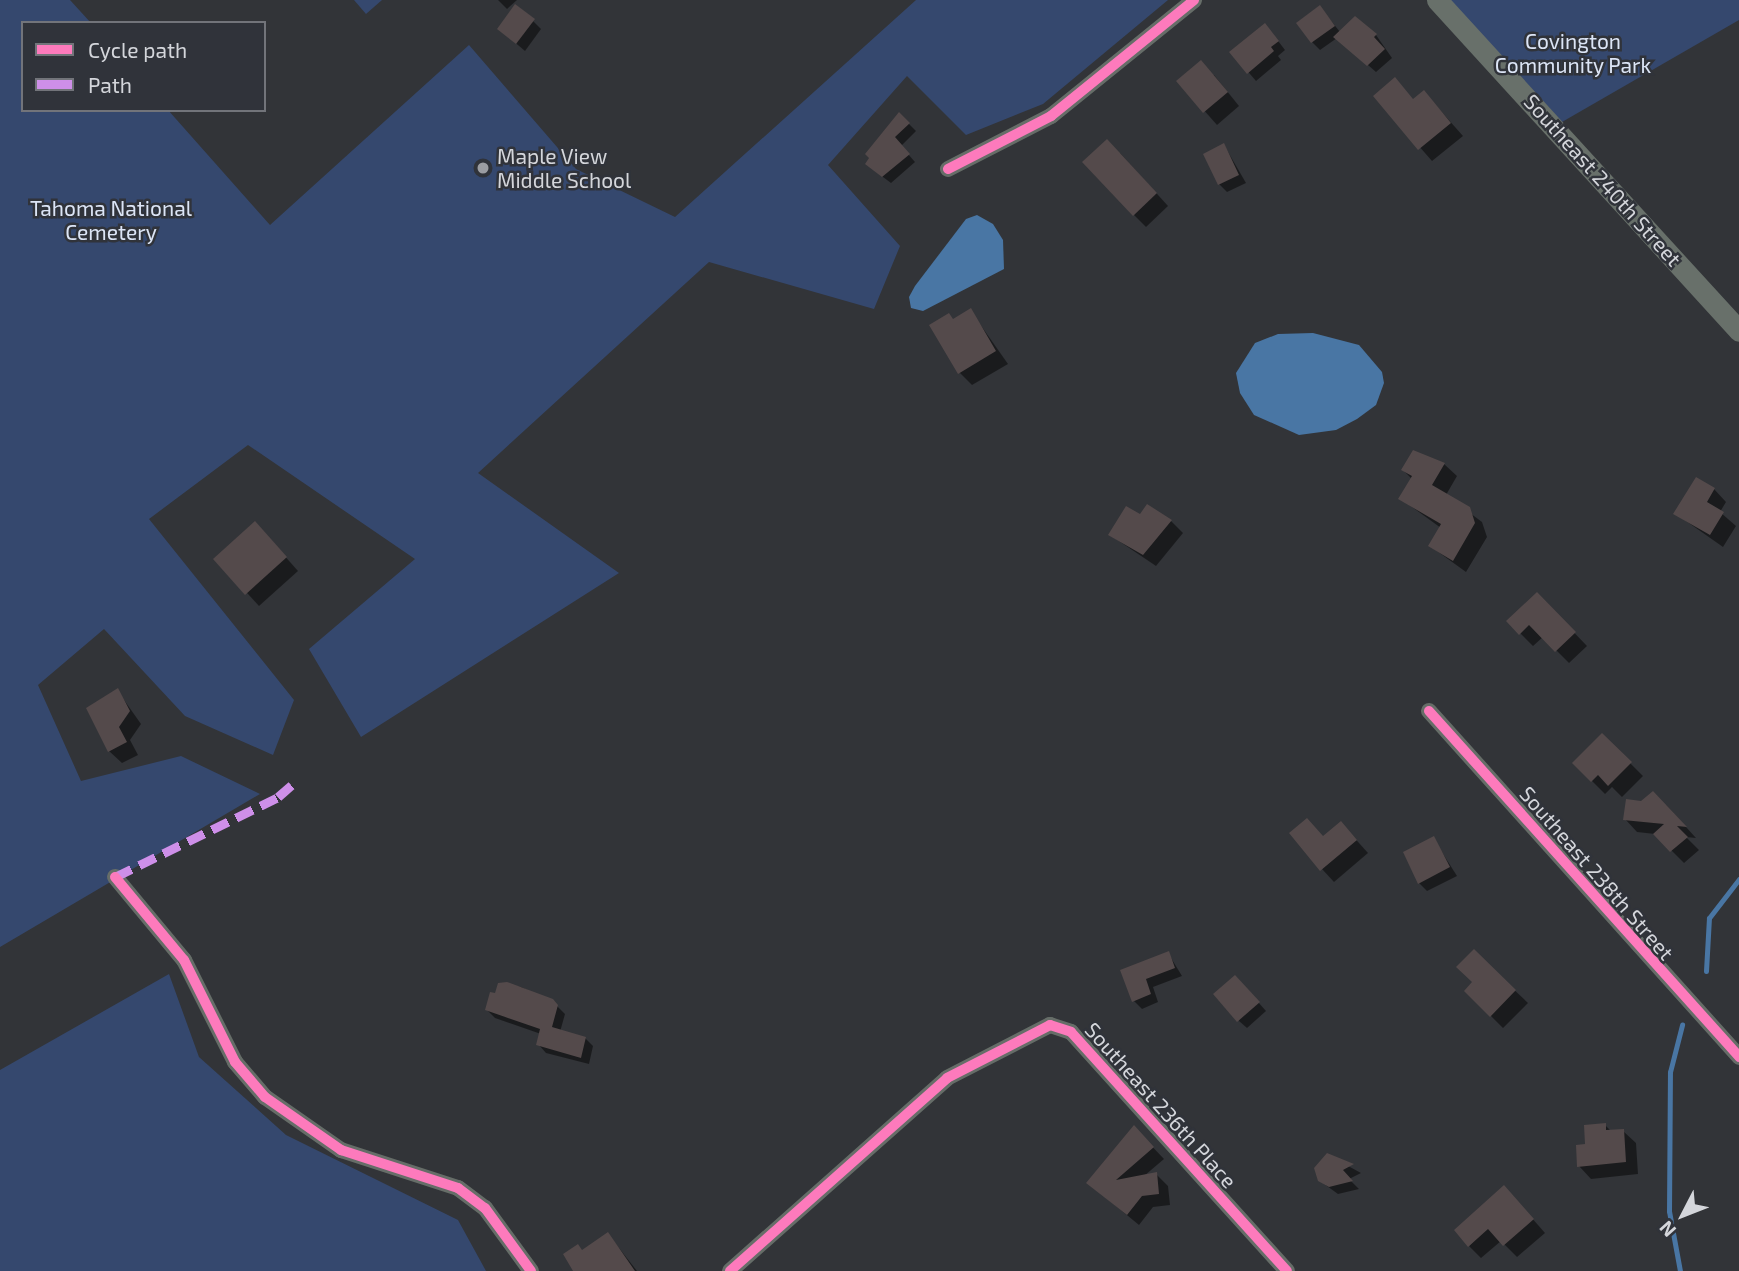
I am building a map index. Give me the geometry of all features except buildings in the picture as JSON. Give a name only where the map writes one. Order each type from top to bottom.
[{"type":"main road","name":"Southeast 240th Street","points":[[1437,0],[1739,331]]},
{"type":"street","points":[[948,169],[1051,116],[1194,0]]},
{"type":"street","name":"Southeast 238th Street","points":[[1429,711],[1739,1057]]},
{"type":"street","points":[[115,877],[184,960],[235,1062],[265,1097],[341,1150],[458,1188],[485,1208],[531,1271]]},
{"type":"street","name":"Southeast 236th Place","points":[[730,1271],[947,1078],[1050,1025],[1071,1032],[1287,1271]]},
{"type":"green space","name":"Tahoma National Cemetery","points":[[0,0],[70,0],[89,21],[21,21],[21,112],[170,112],[270,225],[469,45],[576,169],[675,217],[916,0],[1168,0],[1043,104],[966,135],[907,76],[828,165],[900,246],[874,309],[709,262],[478,473],[619,573],[361,737],[309,649],[415,559],[248,445],[149,519],[294,700],[273,755],[185,716],[104,629],[38,685],[81,781],[181,756],[260,794],[0,947]]},
{"type":"green space","points":[[354,0],[382,0],[366,14]]},
{"type":"green space","name":"Covington Community Park","points":[[1450,0],[1739,0],[1739,20],[1562,122]]},
{"type":"green space","points":[[169,974],[199,1057],[286,1135],[458,1220],[486,1271],[0,1271],[0,1070]]},
{"type":"shaded area","points":[[977,215],[993,224],[1003,240],[1004,269],[923,311],[911,308],[909,297],[915,286],[966,219]]},
{"type":"shaded area","points":[[1313,333],[1359,345],[1382,372],[1384,383],[1376,405],[1357,419],[1336,430],[1299,435],[1254,415],[1240,393],[1236,373],[1255,343],[1278,334]]},
{"type":"waterway","points":[[1706,971],[1709,918],[1739,879]]},
{"type":"waterway","points":[[1680,1271],[1669,1211],[1670,1072],[1682,1025]]},
{"type":"marked path","points":[[115,877],[278,797],[292,785]]},
{"type":"cycle path","points":[[948,169],[1051,116],[1194,0]]},
{"type":"cycle path","points":[[1429,711],[1739,1057]]},
{"type":"cycle path","points":[[115,877],[184,960],[235,1062],[265,1097],[341,1150],[458,1188],[485,1208],[531,1271]]},
{"type":"cycle path","points":[[730,1271],[947,1078],[1050,1025],[1071,1032],[1287,1271]]},
{"type":"place","name":"Maple View Middle School","points":[[483,168]]}]
